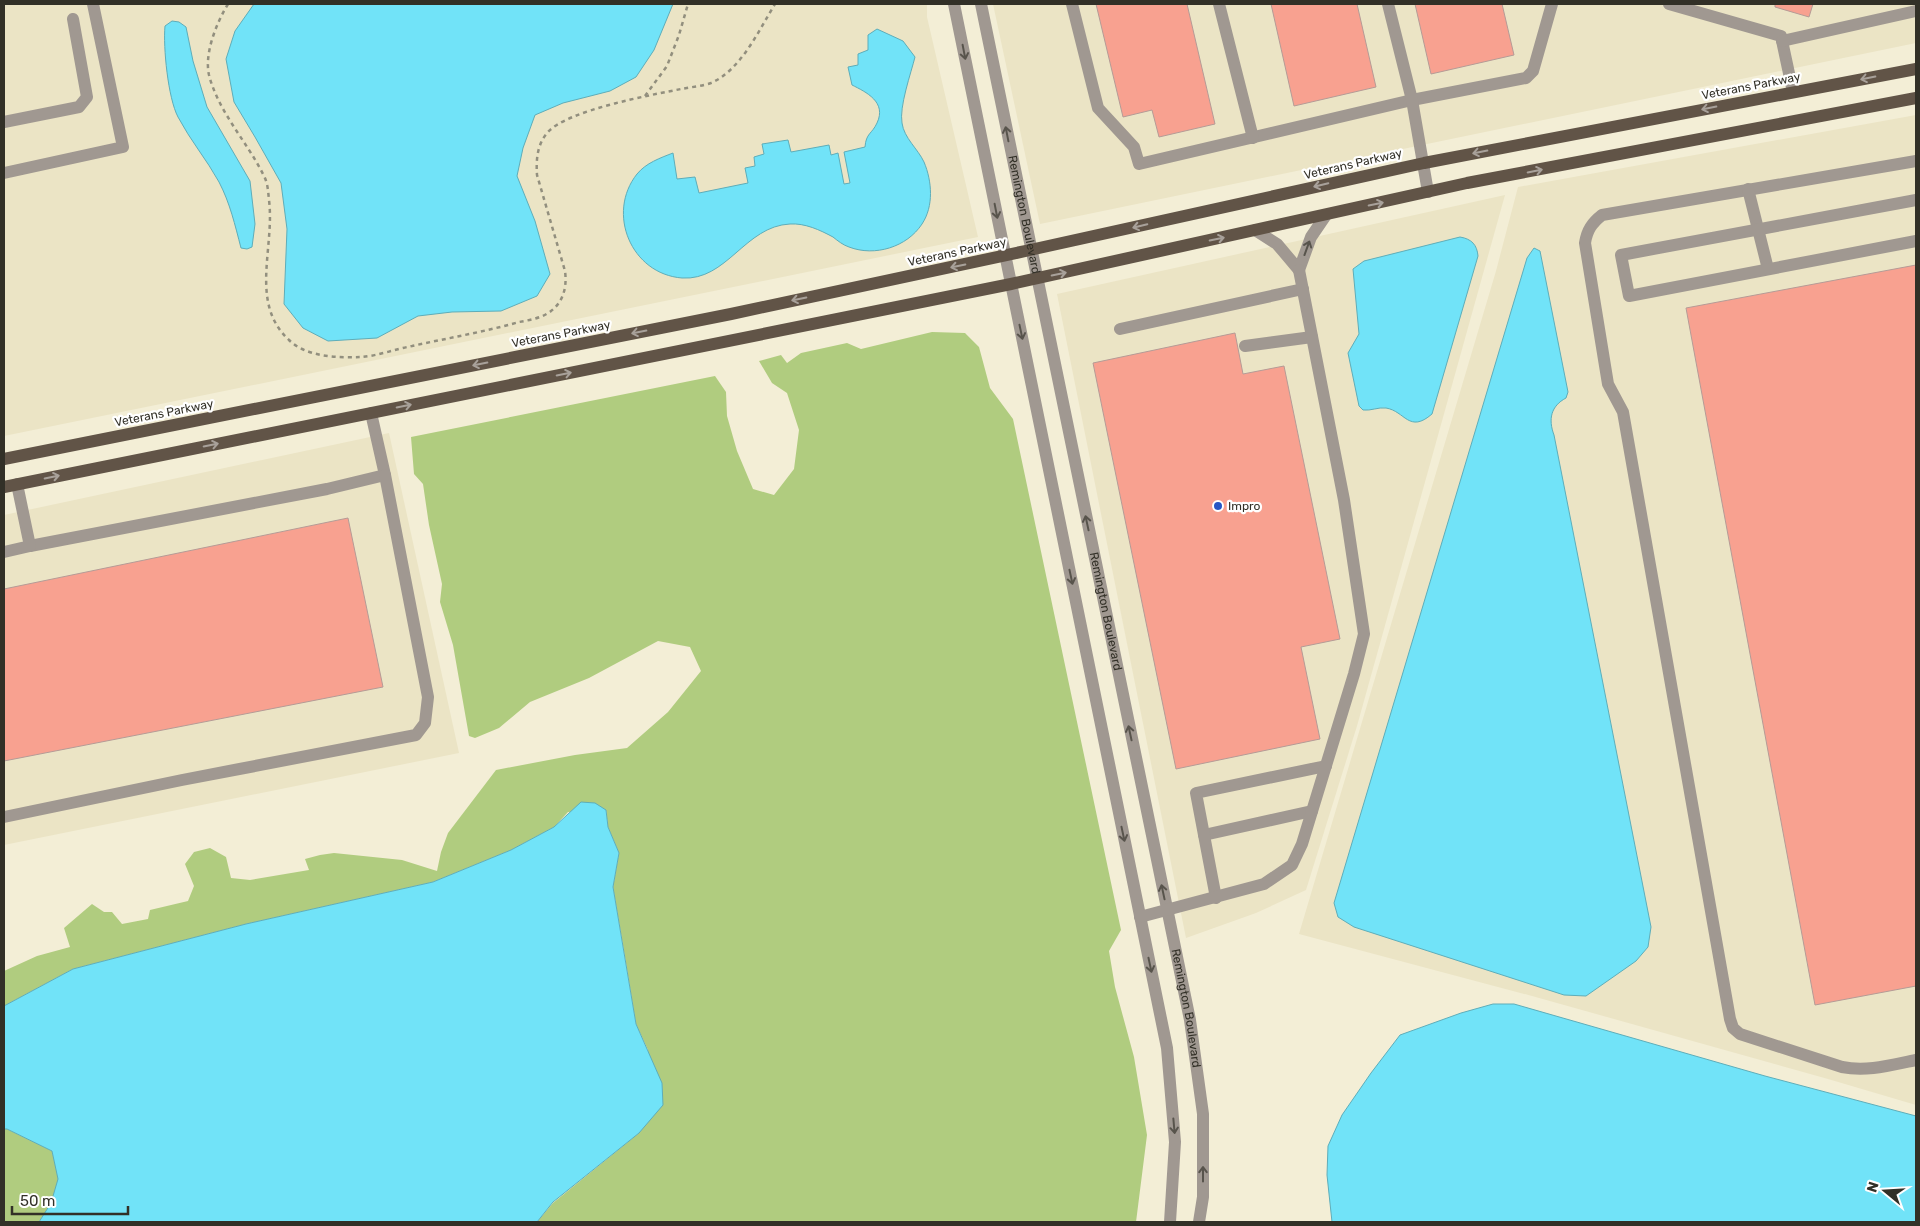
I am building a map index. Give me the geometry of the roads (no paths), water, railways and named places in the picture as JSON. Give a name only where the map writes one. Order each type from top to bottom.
[{"type":"main road","name":"Veterans Parkway","points":[[4,459],[731,314],[1005,256],[1424,163],[1916,69]]},
{"type":"main road","points":[[4,487],[1036,279],[1428,192],[1916,98]]},
{"type":"street","points":[[4,173],[123,147],[93,4]]},
{"type":"street","name":"Remington Boulevard","points":[[954,4],[1167,1048],[1175,1142],[1170,1222]]},
{"type":"street","name":"Remington Boulevard","points":[[981,4],[1030,250],[1190,1020],[1203,1114],[1203,1197],[1199,1222]]},
{"type":"street","points":[[1072,4],[1098,108],[1134,147],[1139,164],[1412,100],[1526,78],[1533,70],[1552,4]]},
{"type":"street","points":[[1219,4],[1253,138]]},
{"type":"street","points":[[1388,4],[1412,100],[1428,192]]},
{"type":"street","points":[[1669,4],[1781,36],[1793,92]]},
{"type":"street","points":[[1782,41],[1916,11]]},
{"type":"street","points":[[4,122],[79,107],[87,97],[73,19]]},
{"type":"street","points":[[1916,161],[1602,215],[1592,222],[1585,243],[1608,384],[1623,412],[1733,1028],[1740,1034],[1856,1070],[1867,1070],[1916,1060]]},
{"type":"street","points":[[1748,189],[1768,269]]},
{"type":"street","points":[[1916,200],[1621,255],[1629,296],[1916,241]]},
{"type":"street","points":[[1299,270],[1311,237],[1326,214]]},
{"type":"street","points":[[1140,917],[1264,884],[1292,865],[1302,844],[1354,674],[1364,634],[1344,500],[1299,270],[1277,244],[1255,230]]},
{"type":"street","points":[[1120,329],[1303,289]]},
{"type":"street","points":[[1245,346],[1312,337]]},
{"type":"street","points":[[4,817],[416,735],[425,723],[428,698],[385,475],[371,413]]},
{"type":"street","points":[[4,552],[385,475]]},
{"type":"street","points":[[17,484],[30,546]]},
{"type":"street","points":[[1216,898],[1196,793],[1326,766]]},
{"type":"street","points":[[1204,835],[1312,811]]},
{"type":"water","points":[[254,4],[673,4],[654,50],[636,77],[610,91],[563,103],[535,115],[523,148],[517,176],[535,221],[550,274],[537,296],[501,311],[452,312],[418,316],[377,338],[328,341],[303,328],[284,304],[287,229],[281,183],[234,102],[226,59],[235,31]]},
{"type":"water","points":[[172,21],[179,22],[186,27],[193,61],[207,107],[250,181],[255,224],[252,247],[247,249],[241,248],[229,206],[219,182],[174,108],[167,72],[165,46],[165,26]]},
{"type":"water","points":[[877,29],[903,41],[915,57],[902,108],[902,123],[905,134],[924,162],[929,177],[931,193],[926,217],[916,232],[908,239],[890,248],[869,251],[847,246],[828,234],[807,226],[790,224],[774,227],[760,234],[712,271],[698,277],[682,278],[664,274],[649,266],[637,254],[629,239],[624,223],[624,206],[628,190],[637,174],[645,167],[673,153],[677,179],[695,177],[699,193],[748,183],[745,168],[755,166],[754,157],[764,154],[762,144],[788,140],[791,152],[829,145],[831,155],[838,153],[844,184],[850,183],[844,152],[865,147],[868,136],[877,123],[879,109],[874,99],[852,85],[848,67],[858,65],[858,54],[868,50],[868,35]]},
{"type":"water","points":[[1460,237],[1468,239],[1473,243],[1478,256],[1432,414],[1424,420],[1412,422],[1386,408],[1363,410],[1359,406],[1348,353],[1359,334],[1353,269],[1364,261]]},
{"type":"water","points":[[1534,248],[1540,251],[1568,392],[1566,398],[1554,409],[1551,424],[1651,927],[1648,947],[1636,961],[1586,996],[1564,995],[1354,927],[1338,917],[1334,903],[1527,258]]},
{"type":"water","points":[[581,802],[595,803],[606,810],[608,827],[619,853],[613,887],[636,1024],[662,1083],[663,1105],[639,1133],[553,1202],[537,1222],[39,1222],[51,1203],[58,1179],[52,1151],[4,1129],[4,1006],[73,969],[246,924],[433,882],[511,850],[554,827]]},
{"type":"water","points":[[1493,1004],[1514,1004],[1765,1076],[1916,1116],[1916,1222],[1332,1222],[1327,1175],[1328,1146],[1342,1115],[1371,1073],[1400,1035],[1461,1013]]},
{"type":"place","name":"Impro","points":[[1218,506]]}]
